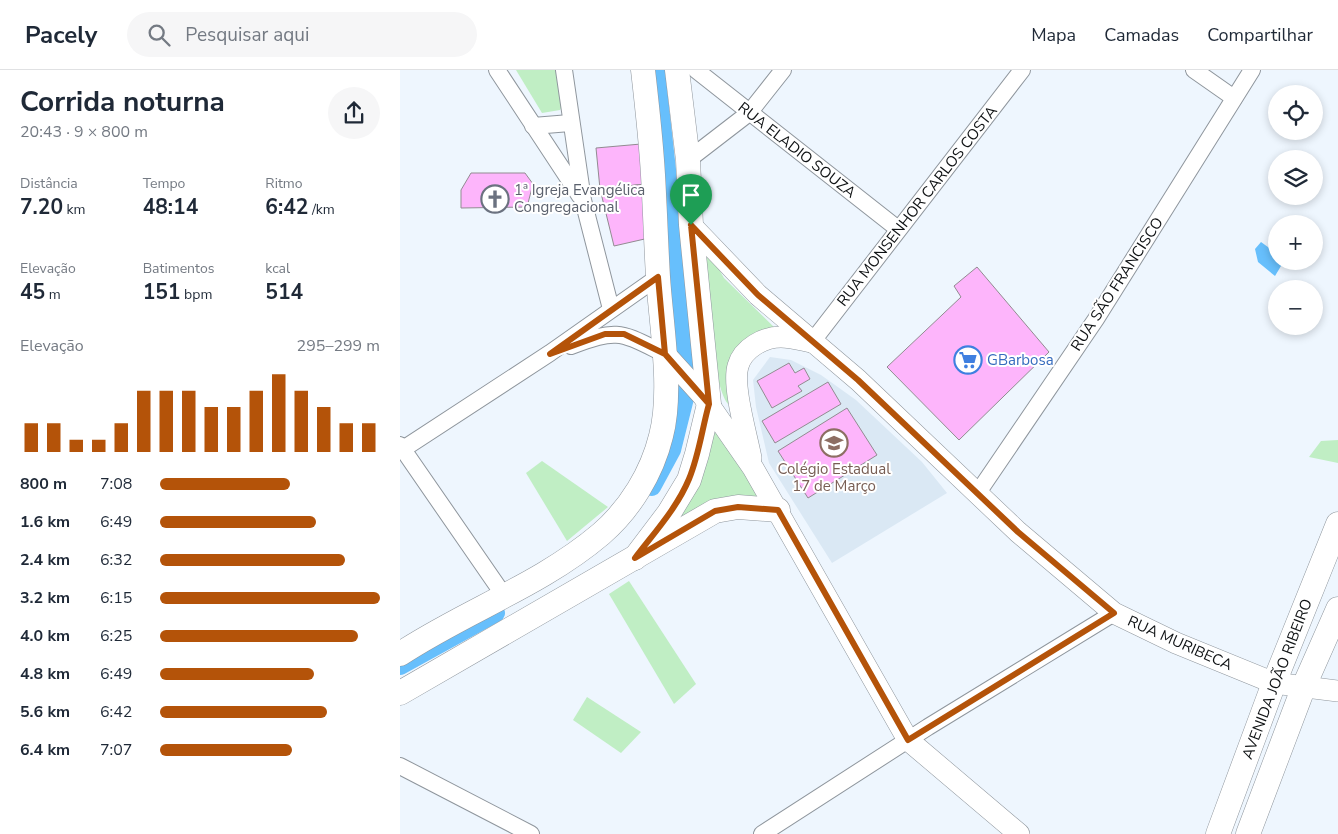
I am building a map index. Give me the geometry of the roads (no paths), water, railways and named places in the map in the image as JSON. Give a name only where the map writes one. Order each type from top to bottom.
[{"type":"main road","points":[[400,654],[505,597],[582,549],[603,532],[633,498],[651,466],[662,434],[671,360],[658,277],[653,174],[643,70]]},
{"type":"main road","points":[[635,558],[669,513],[689,480],[697,454],[706,400],[691,225],[688,160],[677,70]]},
{"type":"main road","points":[[400,693],[715,511],[738,507],[778,510]]},
{"type":"main road","name":"AVENIDA JOÃO RIBEIRO","points":[[1218,834],[1274,683],[1338,524]]},
{"type":"main road","name":"AVENIDA JOÃO RIBEIRO","points":[[1248,834],[1304,686],[1338,608]]},
{"type":"street","points":[[497,70],[583,200]]},
{"type":"street","points":[[564,70],[570,123],[583,200],[611,309]]},
{"type":"street","name":"RUA ELADIO SOUZA","points":[[696,70],[898,229]]},
{"type":"street","points":[[688,160],[749,112],[783,70]]},
{"type":"street","name":"RUA MONSENHOR CARLOS COSTA","points":[[812,342],[1022,70]]},
{"type":"street","points":[[1194,70],[1234,98]]},
{"type":"street","name":"RUA SÃO FRANCISCO","points":[[977,494],[1096,320],[1252,70]]},
{"type":"street","points":[[533,126],[570,123]]},
{"type":"street","name":"RUA MURIBECA","points":[[691,225],[737,275],[858,380],[1018,532],[1114,613],[1176,643],[1274,683],[1338,691]]},
{"type":"street","points":[[505,597],[401,449],[550,354],[658,277]]},
{"type":"street","points":[[550,354],[592,338],[615,333],[634,338],[671,360],[706,400],[753,468],[908,740],[1020,834]]},
{"type":"street","points":[[753,468],[738,387],[737,375],[740,360],[752,346],[764,340],[780,337],[812,342]]},
{"type":"street","points":[[762,834],[908,740],[1114,613]]},
{"type":"street","points":[[400,766],[531,834]]},
{"type":"water","points":[[1261,242],[1268,247],[1268,270],[1279,270],[1275,276],[1258,262],[1255,249]]},
{"type":"waterway","points":[[652,487],[672,450],[685,398],[684,344],[656,70]]},
{"type":"waterway","points":[[400,666],[496,613]]},
{"type":"place","name":"1ª Igreja Evangélica Congregacional","points":[[495,199]]},
{"type":"place","name":"GBarbosa","points":[[968,360]]},
{"type":"place","name":"Colégio Estadual 17 de Março","points":[[834,443]]}]
